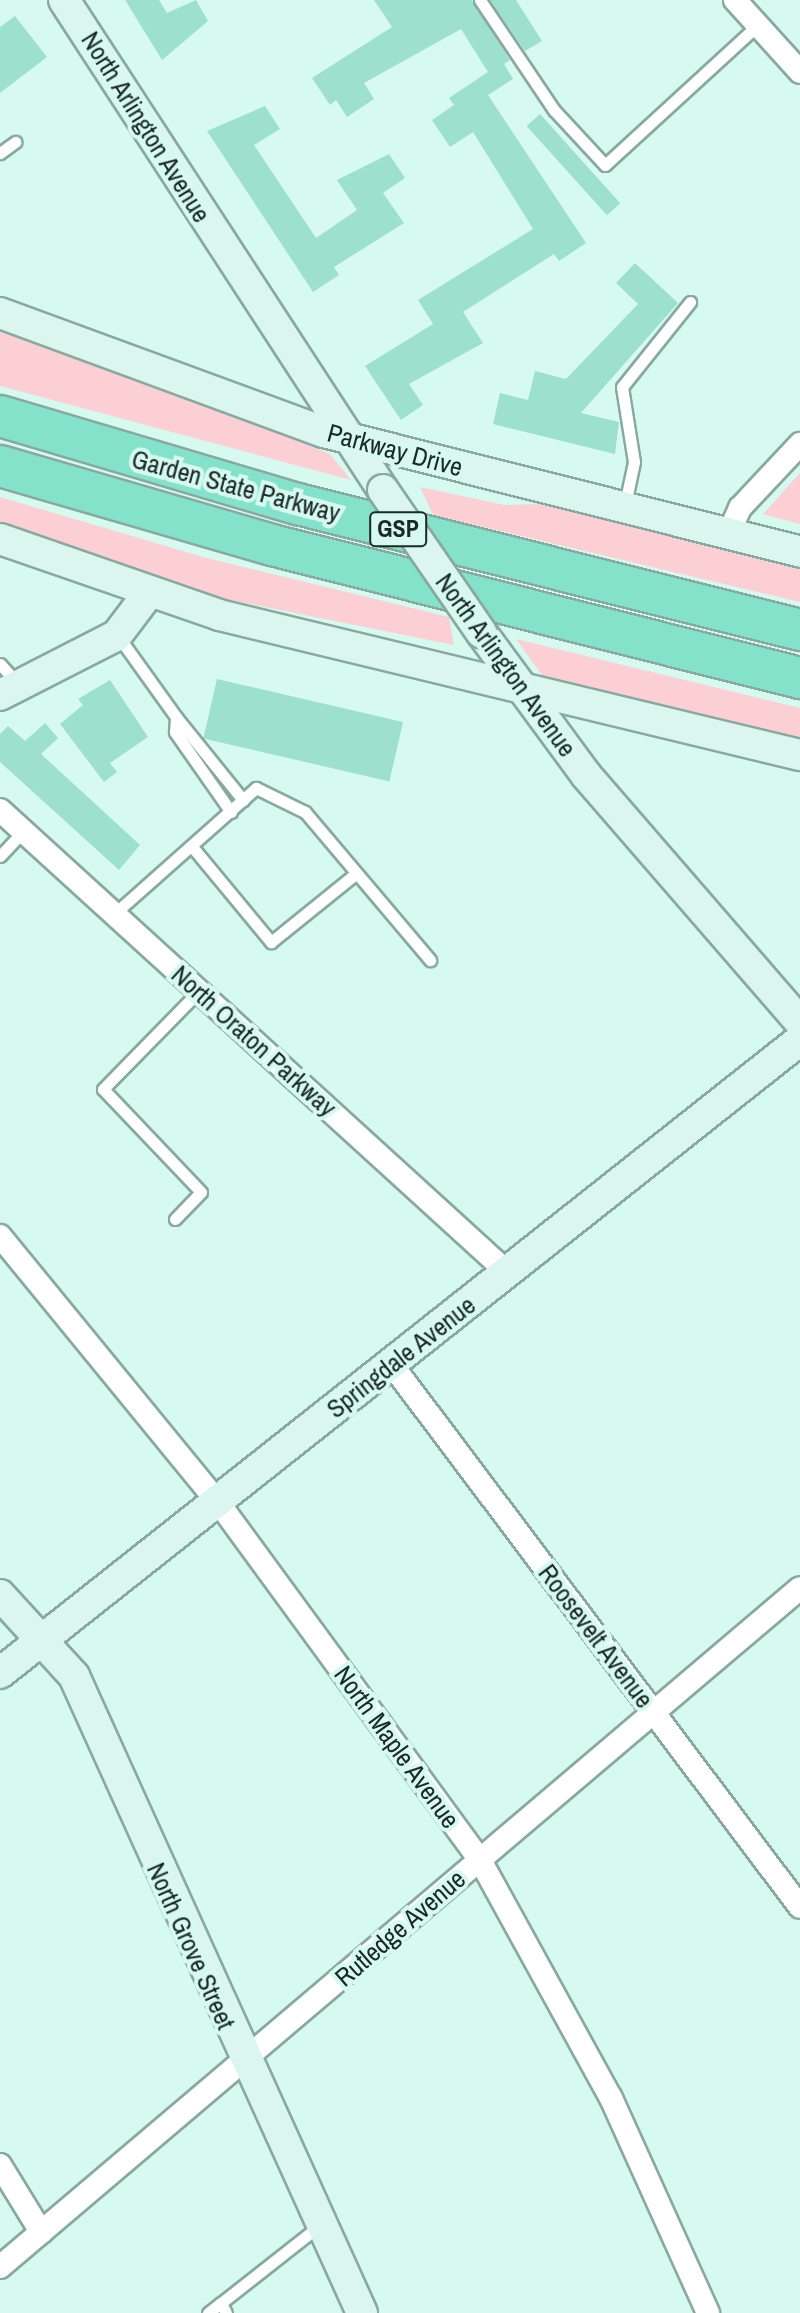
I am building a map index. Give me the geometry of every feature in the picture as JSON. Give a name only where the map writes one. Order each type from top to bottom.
[{"type":"highway","name":"Garden State Parkway","points":[[0,416],[298,504],[800,630]]},
{"type":"highway","name":"Garden State Parkway","points":[[0,466],[238,536],[800,678]]},
{"type":"main road","name":"North Arlington Avenue","points":[[64,0],[346,438],[481,632],[586,775],[800,1022]]},
{"type":"main road","name":"Parkway Drive","points":[[0,313],[346,438],[800,552]]},
{"type":"main road","points":[[0,539],[148,594],[800,755]]},
{"type":"main road","points":[[6,681],[117,635],[148,594]]},
{"type":"main road","name":"Springdale Avenue","points":[[0,1673],[800,1040]]},
{"type":"main road","name":"North Grove Street","points":[[0,1595],[45,1639],[74,1676],[244,2062],[362,2313]]},
{"type":"street","points":[[735,0],[800,72]]},
{"type":"street","points":[[728,535],[740,508],[800,444]]},
{"type":"street","name":"North Oraton Parkway","points":[[0,810],[507,1272]]},
{"type":"street","name":"North Maple Avenue","points":[[0,1236],[218,1502],[480,1860],[611,2098],[708,2313]]},
{"type":"street","name":"Roosevelt Avenue","points":[[392,1365],[800,1907]]},
{"type":"street","name":"Rutledge Avenue","points":[[0,2267],[800,1588]]},
{"type":"street","points":[[0,2165],[41,2232]]},
{"type":"lane","points":[[480,0],[554,110],[605,165],[758,25]]},
{"type":"lane","points":[[0,153],[15,142]]},
{"type":"lane","points":[[624,509],[634,462],[622,387],[690,302]]},
{"type":"lane","points":[[117,635],[176,717],[243,800]]},
{"type":"lane","points":[[176,717],[175,732],[231,812]]},
{"type":"lane","points":[[114,914],[194,849],[256,788],[305,812],[354,875],[430,960]]},
{"type":"lane","points":[[0,856],[23,831]]},
{"type":"lane","points":[[194,849],[271,942],[354,875]]},
{"type":"lane","points":[[175,1219],[201,1192],[103,1089],[199,991]]},
{"type":"lane","points":[[208,2313],[224,2308],[320,2225]]},
{"type":"shaded area","points":[[0,332],[113,365],[330,454],[351,480],[0,386]]},
{"type":"shaded area","points":[[800,473],[800,524],[762,514],[763,514]]},
{"type":"shaded area","points":[[420,487],[504,505],[538,504],[800,565],[800,602],[433,515]]},
{"type":"shaded area","points":[[0,497],[203,557],[449,617],[454,645],[190,592],[21,535],[0,524]]},
{"type":"shaded area","points":[[516,639],[800,708],[800,744],[549,685]]},
{"type":"building","points":[[125,0],[159,0],[167,13],[196,0],[208,21],[162,60]]},
{"type":"building","points":[[374,0],[472,0],[510,60],[504,64],[513,79],[488,95],[586,243],[559,261],[554,254],[463,312],[483,343],[409,384],[423,405],[401,420],[365,366],[433,324],[418,300],[533,229],[473,132],[450,147],[432,120],[454,105],[449,98],[488,72],[461,29],[364,83],[374,99],[347,117],[336,100],[330,105],[312,78],[392,27]]},
{"type":"building","points":[[490,0],[516,0],[542,41],[525,51]]},
{"type":"building","points":[[15,16],[47,57],[0,93],[0,27]]},
{"type":"building","points":[[265,106],[280,129],[254,145],[316,238],[357,210],[337,180],[389,154],[405,178],[383,193],[404,223],[334,267],[339,275],[313,292],[207,131]]},
{"type":"building","points":[[540,114],[620,203],[607,215],[527,126]]},
{"type":"building","points":[[635,263],[678,303],[581,413],[619,422],[615,454],[493,424],[500,393],[528,400],[535,371],[566,379],[638,304],[616,283]]},
{"type":"building","points":[[217,679],[403,722],[389,781],[203,738]]},
{"type":"building","points":[[110,680],[148,737],[110,763],[117,772],[104,782],[60,724],[83,705],[78,699]]},
{"type":"building","points":[[45,723],[58,738],[41,754],[140,845],[119,870],[0,762],[0,734],[8,726],[25,741]]}]
